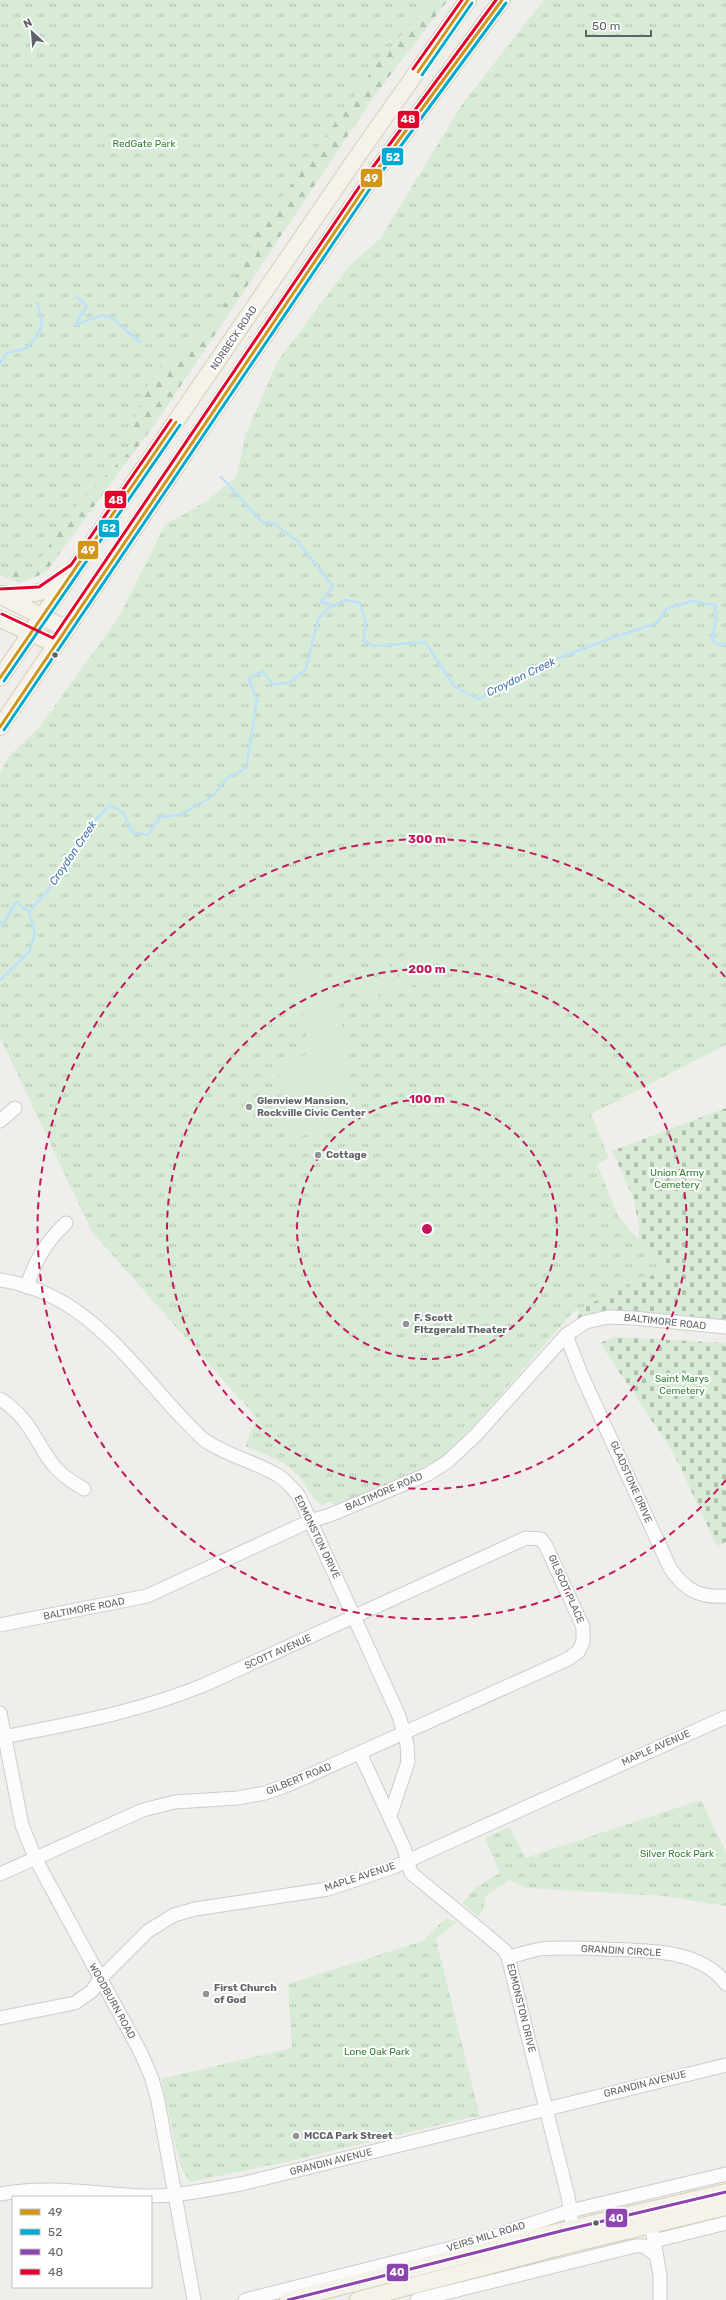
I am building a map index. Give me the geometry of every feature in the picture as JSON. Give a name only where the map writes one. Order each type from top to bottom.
[{"type":"main road","name":"NORBECK ROAD","points":[[0,678],[363,148],[468,0]]},
{"type":"main road","points":[[0,727],[65,628],[99,582],[374,174],[502,0]]},
{"type":"main road","points":[[0,594],[37,594],[52,587],[75,569]]},
{"type":"main road","points":[[0,594],[65,628]]},
{"type":"main road","points":[[0,619],[55,644]]},
{"type":"main road","name":"VEIRS MILL ROAD","points":[[651,2226],[726,2192]]},
{"type":"main road","name":"VEIRS MILL ROAD","points":[[288,2300],[573,2236],[651,2226],[726,2208]]},
{"type":"main road","name":"VEIRS MILL ROAD","points":[[358,2300],[573,2236]]},
{"type":"street","points":[[0,1121],[15,1108]]},
{"type":"street","points":[[27,1287],[33,1267],[41,1251],[66,1223]]},
{"type":"street","name":"EDMONSTON DRIVE","points":[[0,1280],[27,1287],[65,1301],[94,1322],[203,1440],[216,1449],[256,1464],[286,1482],[299,1496],[399,1716],[408,1744],[408,1762],[390,1816]]},
{"type":"street","name":"BALTIMORE ROAD","points":[[0,1625],[147,1596],[310,1521],[330,1515],[428,1474],[447,1462],[474,1436],[566,1335],[586,1322],[608,1317],[726,1327]]},
{"type":"street","name":"GLADSTONE DRIVE","points":[[566,1335],[582,1376],[670,1568],[680,1582],[689,1589],[711,1598],[726,1596]]},
{"type":"street","points":[[0,1399],[19,1412],[55,1467],[68,1479],[84,1489]]},
{"type":"street","name":"SCOTT AVENUE","points":[[4,1737],[113,1716],[163,1702],[354,1618],[526,1538],[541,1539]]},
{"type":"street","name":"GILSCOT PLACE","points":[[541,1539],[546,1546],[583,1627],[583,1642]]},
{"type":"street","name":"GILBERT ROAD","points":[[0,1874],[144,1810],[175,1802],[238,1798],[265,1793],[288,1785],[566,1660],[578,1652],[583,1642]]},
{"type":"street","name":"WOODBURN ROAD","points":[[0,1713],[22,1824],[35,1858],[141,2053],[152,2079],[176,2195],[194,2300]]},
{"type":"street","name":"MAPLE AVENUE","points":[[0,2018],[75,2003],[92,1991],[100,1980],[148,1931],[174,1915],[195,1909],[328,1889],[394,1867],[726,1717]]},
{"type":"street","name":"EDMONSTON DRIVE","points":[[360,1753],[390,1816],[411,1873],[505,1951],[508,1957],[570,2211],[573,2236]]},
{"type":"street","name":"GRANDIN CIRCLE","points":[[508,1957],[538,1950],[561,1948],[656,1951],[690,1959],[715,1972],[726,1984]]},
{"type":"street","name":"GRANDIN AVENUE","points":[[0,2194],[20,2191],[62,2189],[145,2196],[176,2195],[241,2184],[726,2065]]},
{"type":"street","name":"VEIRS MILL ROAD","points":[[245,2300],[479,2242],[570,2211],[726,2174]]},
{"type":"street","name":"VEIRS MILL ROAD","points":[[651,2226],[726,2223]]},
{"type":"street","points":[[651,2226],[660,2276],[660,2300]]},
{"type":"street","points":[[417,2300],[635,2246],[644,2246],[656,2255]]},
{"type":"green space","name":"RedGate Park","points":[[0,0],[433,0],[381,58],[252,240],[218,319],[155,371],[137,410],[128,453],[74,508],[34,569],[0,572]]},
{"type":"green space","points":[[348,0],[448,0],[375,95],[157,421],[45,573],[19,583],[0,575],[0,544]]},
{"type":"green space","points":[[544,0],[726,0],[726,1045],[591,1114],[609,1158],[597,1164],[618,1216],[664,1270],[574,1311],[445,1458],[335,1505],[331,1501],[323,1505],[312,1496],[292,1469],[273,1458],[245,1446],[257,1418],[92,1232],[0,1037],[0,774],[8,757],[38,729],[119,617],[165,525],[205,502],[236,477],[246,434],[277,362],[349,266],[380,239],[463,103]]},
{"type":"green space","points":[[426,949],[436,978],[423,982],[413,953]]},
{"type":"green space","points":[[407,955],[417,984],[404,989],[394,959]]},
{"type":"green space","points":[[388,962],[398,991],[385,996],[375,966]]},
{"type":"green space","points":[[369,968],[379,998],[366,1002],[356,973]]},
{"type":"green space","points":[[295,971],[336,981],[355,1128],[286,1138],[278,1072],[309,1052]]},
{"type":"green space","name":"Union Army Cemetery","points":[[726,1108],[726,1327],[633,1318],[575,1328],[581,1304],[638,1253],[639,1225],[633,1197],[612,1151]]},
{"type":"green space","name":"Saint Marys Cemetery","points":[[615,1337],[726,1343],[726,1542],[717,1546],[674,1454],[600,1343]]},
{"type":"green space","name":"Silver Rock Park","points":[[701,1800],[726,1853],[726,1906],[664,1896],[527,1888],[509,1880],[486,1896],[483,1910],[478,1916],[463,1903],[476,1887],[500,1873],[485,1838],[510,1827],[525,1858]]},
{"type":"green space","name":"Lone Oak Park","points":[[446,1918],[457,1922],[436,1939],[480,2117],[471,2117],[291,2161],[189,2182],[180,2164],[161,2079],[292,2048],[288,1984],[423,1941]]},
{"type":"waterway","points":[[76,296],[87,306],[75,325],[102,315],[113,319],[140,342]]},
{"type":"waterway","points":[[0,363],[7,353],[27,348],[36,336],[42,323],[37,303]]},
{"type":"waterway","points":[[221,477],[263,523],[272,522],[298,542],[333,586],[321,602],[333,605]]},
{"type":"waterway","name":"Croydon Creek","points":[[0,980],[30,951],[35,933],[29,912],[58,878],[73,850],[93,822],[110,805],[123,812],[132,832],[148,835],[160,817],[179,815],[213,796],[226,779],[246,768],[257,700],[249,679],[262,671],[273,684],[289,683],[306,669],[318,619],[329,608],[345,600],[360,603],[366,623],[363,641],[375,646],[425,642],[454,686],[478,699],[540,665],[657,623],[666,609],[692,601],[715,605],[716,619],[712,640],[719,645],[726,644]]},
{"type":"waterway","points":[[0,923],[3,924],[16,902],[29,912]]},
{"type":"transit line","name":"48","points":[[413,69],[462,0]]},
{"type":"transit line","name":"49","points":[[418,72],[468,0]]},
{"type":"transit line","name":"48","points":[[2,614],[53,638],[370,171],[496,0]]},
{"type":"transit line","name":"49","points":[[0,727],[374,174],[502,0]]},
{"type":"transit line","name":"52","points":[[422,75],[472,3]]},
{"type":"transit line","name":"52","points":[[4,730],[378,177],[506,3]]},
{"type":"transit line","name":"48","points":[[0,589],[39,587],[71,565],[171,420]]},
{"type":"transit line","name":"49","points":[[0,678],[176,422]]},
{"type":"transit line","name":"52","points":[[4,681],[180,425]]},
{"type":"transit line","name":"40","points":[[288,2300],[561,2231],[726,2192]]},
{"type":"place","name":"Glenview Mansion, Rockville Civic Center","points":[[249,1107]]},
{"type":"place","name":"Cottage","points":[[318,1155]]},
{"type":"place","name":"F. Scott FItzgerald Theater","points":[[406,1324]]},
{"type":"place","name":"First Church of God","points":[[206,1994]]},
{"type":"place","name":"MCCA Park Street","points":[[296,2136]]}]
